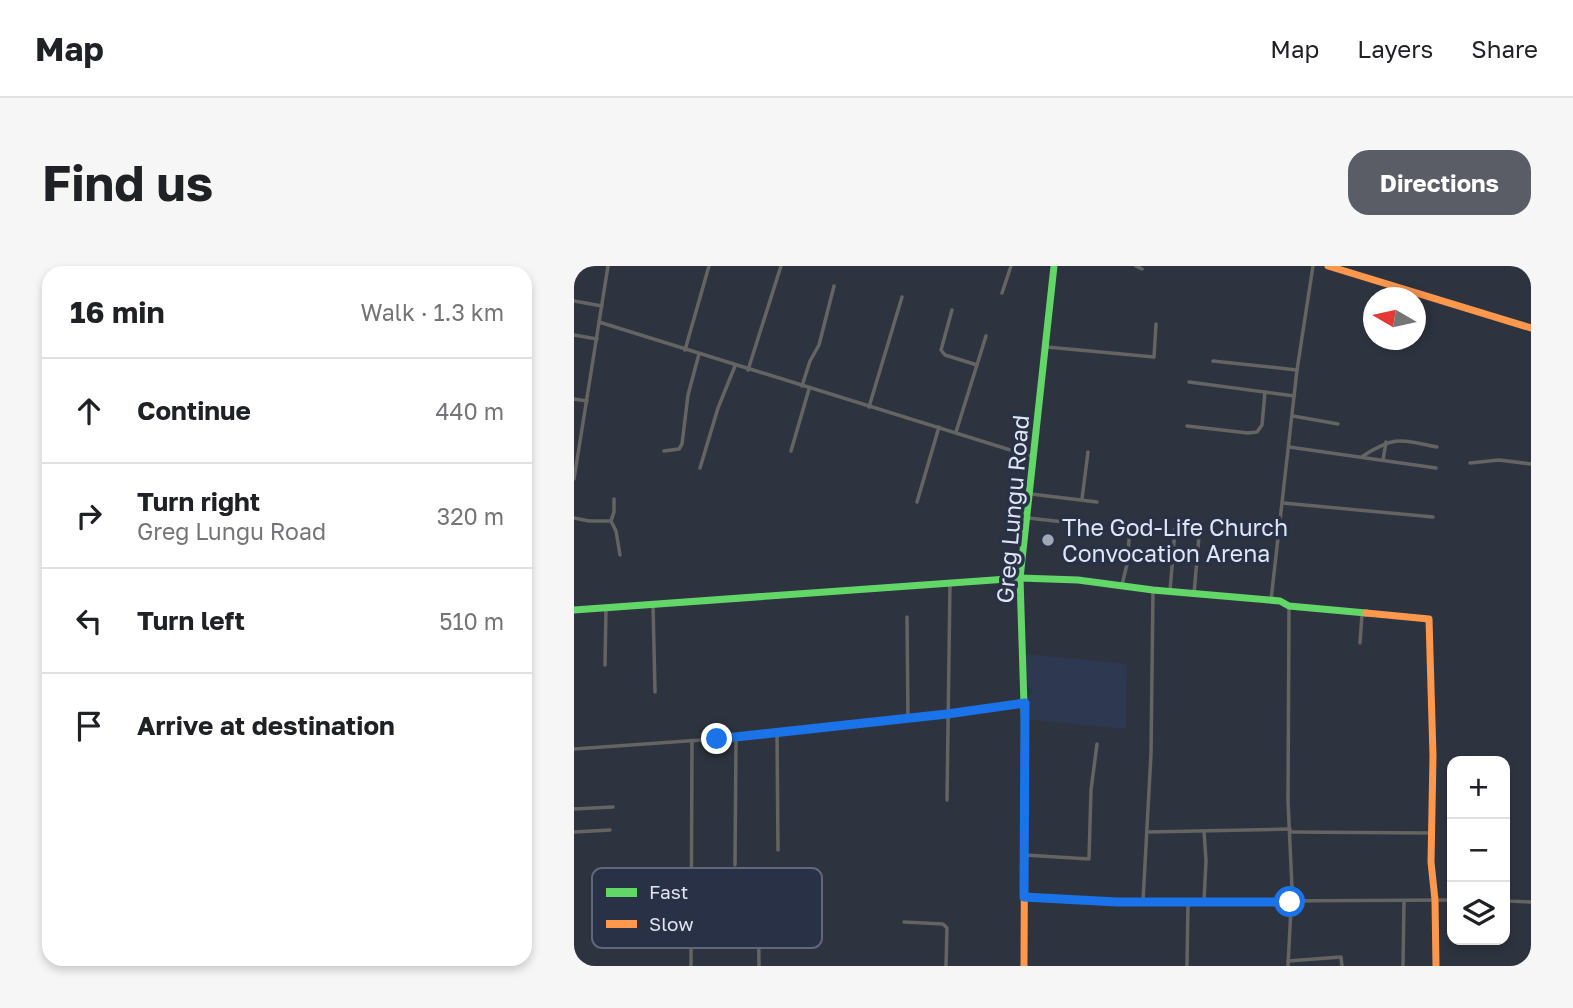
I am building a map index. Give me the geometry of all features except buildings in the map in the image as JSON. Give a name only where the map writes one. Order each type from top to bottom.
[{"type":"street","points":[[574,479],[608,266]]},
{"type":"street","points":[[685,350],[709,266]]},
{"type":"street","points":[[748,370],[780,266]]},
{"type":"street","points":[[1002,293],[1011,266]]},
{"type":"street","name":"Greg Lungu Road","points":[[1024,966],[1025,703],[1020,578],[1054,266]]},
{"type":"street","points":[[1136,266],[1142,269]]},
{"type":"street","points":[[1271,600],[1297,370],[1313,266]]},
{"type":"street","points":[[1328,266],[1531,328]]},
{"type":"street","points":[[802,386],[810,361],[819,345],[834,286]]},
{"type":"street","points":[[869,407],[902,297]]},
{"type":"street","points":[[574,301],[602,306]]},
{"type":"street","points":[[952,310],[941,350],[945,355],[977,365]]},
{"type":"street","points":[[599,323],[1035,457]]},
{"type":"street","points":[[1046,347],[1154,357],[1156,324]]},
{"type":"street","points":[[574,335],[597,339]]},
{"type":"street","points":[[956,432],[986,336]]},
{"type":"street","points":[[664,451],[679,449],[682,444],[688,395],[699,354]]},
{"type":"street","points":[[1213,361],[1297,370]]},
{"type":"street","points":[[700,468],[718,408],[735,366]]},
{"type":"street","points":[[1188,382],[1294,396]]},
{"type":"street","points":[[791,451],[809,389]]},
{"type":"street","points":[[1187,426],[1257,432],[1262,425],[1265,392]]},
{"type":"street","points":[[574,399],[587,401]]},
{"type":"street","points":[[1293,416],[1338,424]]},
{"type":"street","points":[[917,502],[939,427]]},
{"type":"street","points":[[1363,456],[1387,441],[1397,440],[1437,447]]},
{"type":"street","points":[[1384,460],[1387,441]]},
{"type":"street","points":[[1289,447],[1436,468]]},
{"type":"street","points":[[1082,499],[1088,452]]},
{"type":"street","points":[[1470,463],[1499,460],[1531,464]]},
{"type":"street","points":[[1031,494],[1097,502]]},
{"type":"street","points":[[614,499],[611,521],[616,531],[620,555]]},
{"type":"street","points":[[1283,503],[1433,517]]},
{"type":"street","points":[[1028,518],[1091,524]]},
{"type":"street","points":[[574,519],[589,522],[611,521]]},
{"type":"street","points":[[1122,585],[1130,528]]},
{"type":"street","points":[[1170,591],[1175,529]]},
{"type":"street","points":[[1194,594],[1199,536]]},
{"type":"street","points":[[574,610],[1020,578],[1078,580],[1153,590],[1271,600],[1285,602],[1289,606],[1362,614],[1426,618],[1430,621],[1433,756],[1430,833],[1436,966]]},
{"type":"street","points":[[947,800],[950,583]]},
{"type":"street","points":[[1143,901],[1151,754],[1153,590]]},
{"type":"street","points":[[653,604],[655,692]]},
{"type":"street","points":[[1289,606],[1292,888],[1288,964],[1341,957],[1342,966]]},
{"type":"street","points":[[605,665],[606,607]]},
{"type":"street","points":[[1360,643],[1362,614]]},
{"type":"street","points":[[907,617],[908,719]]},
{"type":"street","points":[[574,749],[777,733],[1025,703]]},
{"type":"street","points":[[777,733],[778,850]]},
{"type":"street","points":[[735,866],[736,737]]},
{"type":"street","points":[[692,741],[692,868]]},
{"type":"street","points":[[1025,855],[1089,859],[1091,790],[1097,744]]},
{"type":"street","points":[[574,809],[613,807]]},
{"type":"street","points":[[574,832],[610,830]]},
{"type":"street","points":[[1148,832],[1290,830],[1430,833]]},
{"type":"street","points":[[1204,831],[1204,901]]},
{"type":"street","points":[[1024,897],[1188,902],[1447,900]]},
{"type":"street","points":[[1403,966],[1404,901]]},
{"type":"street","points":[[1510,901],[1531,902]]},
{"type":"street","points":[[1186,966],[1188,902]]},
{"type":"street","points":[[904,922],[938,922],[947,928],[946,966]]},
{"type":"street","points":[[691,948],[691,966]]},
{"type":"street","points":[[759,948],[759,966]]},
{"type":"shaded area","points":[[1024,654],[1127,664],[1126,729],[1024,719],[1027,700],[1032,691],[1027,684]]},
{"type":"traffic: fast","points":[[1025,737],[1020,578],[1054,266]]},
{"type":"traffic: fast","points":[[574,610],[1020,578],[1078,580],[1153,590],[1280,601],[1289,606],[1366,613]]},
{"type":"traffic: slow","points":[[1328,266],[1531,328]]},
{"type":"traffic: slow","points":[[1366,613],[1429,619],[1433,756],[1431,862],[1435,900],[1436,966]]},
{"type":"traffic: slow","points":[[1024,966],[1025,737]]},
{"type":"place","name":"The God-Life Church Convocation Arena","points":[[1048,540]]},
{"type":"route","points":[[717,739],[1025,703],[1024,897],[1117,902],[1290,902]]}]
